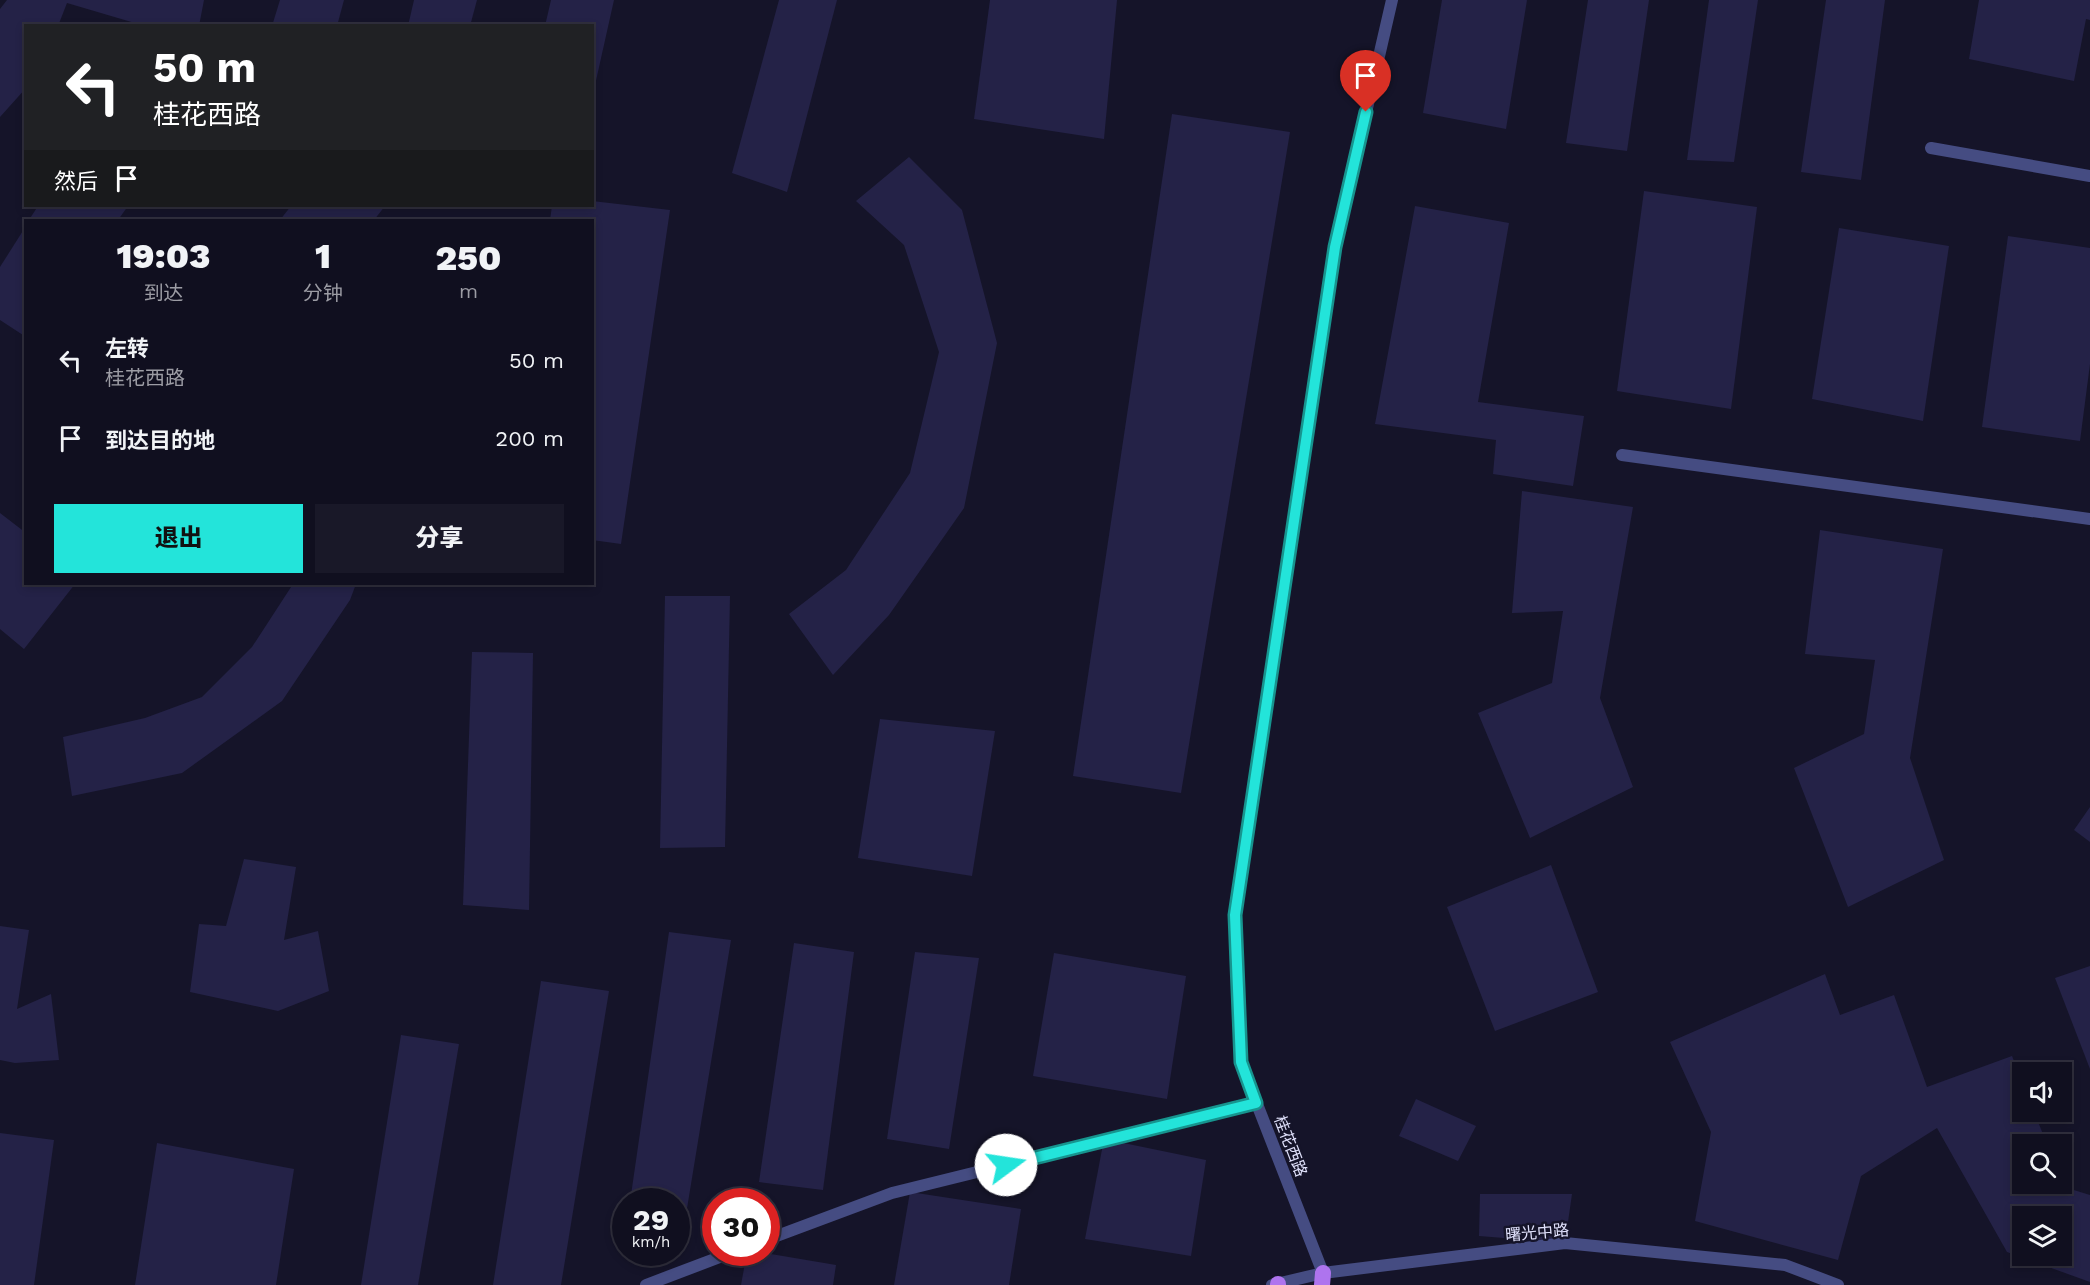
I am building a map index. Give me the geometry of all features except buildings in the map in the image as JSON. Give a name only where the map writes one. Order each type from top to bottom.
[{"type":"street","name":"桂花西路","points":[[1322,1279],[1241,1062],[1235,915],[1335,247],[1392,0]]},
{"type":"street","points":[[1931,148],[2090,176]]},
{"type":"street","points":[[1622,455],[2090,519]]},
{"type":"street","points":[[780,1235],[892,1193],[1256,1103]]},
{"type":"street","name":"曙光中路","points":[[1276,1285],[1565,1243],[1785,1265],[1838,1285]]},
{"type":"street","points":[[646,1285],[702,1264]]},
{"type":"route","points":[[1006,1165],[1256,1103],[1241,1062],[1235,915],[1335,247],[1366,112]]}]
